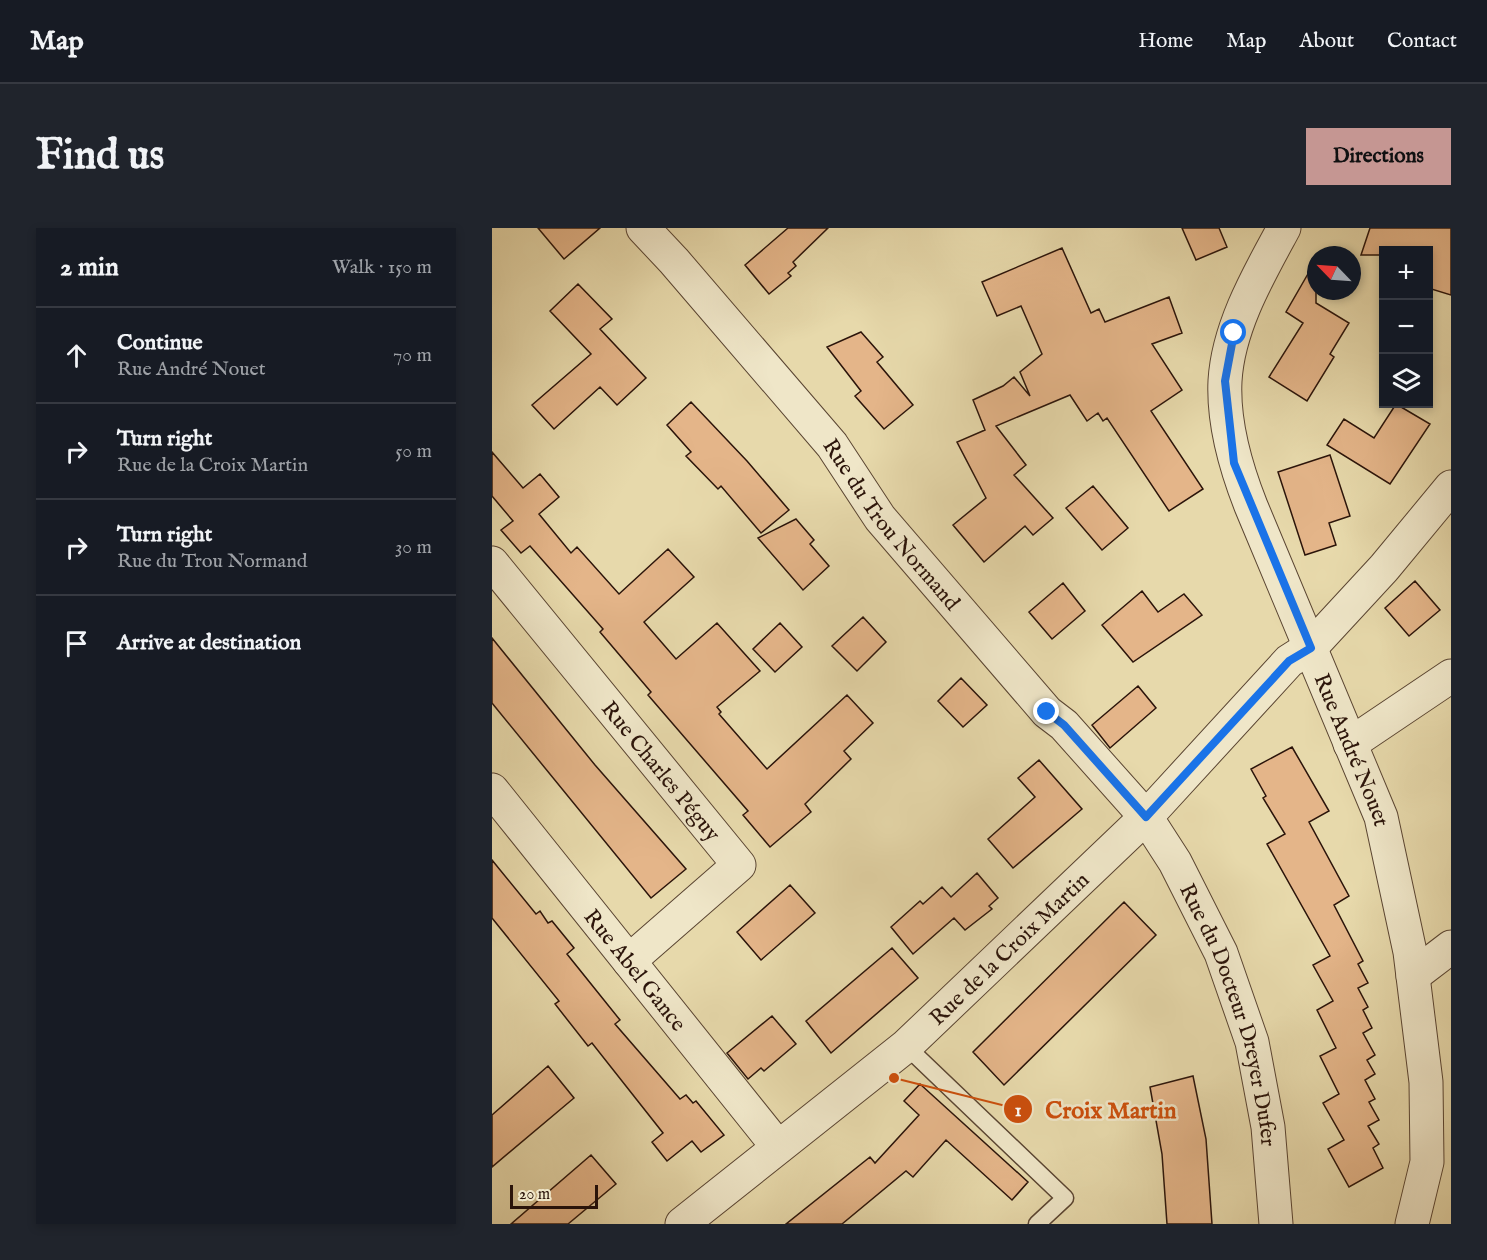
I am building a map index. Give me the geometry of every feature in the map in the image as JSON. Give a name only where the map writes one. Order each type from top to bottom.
[{"type":"street","name":"Rue du Trou Normand","points":[[643,228],[832,445],[888,527],[1047,712],[1064,725],[1146,817]]},
{"type":"street","name":"Rue André Nouet","points":[[1284,228],[1262,267],[1234,333],[1225,381],[1234,463],[1381,817],[1410,952],[1426,1082],[1439,1158],[1412,1224]]},
{"type":"street","name":"Rue de la Croix Martin","points":[[682,1224],[906,1046],[1146,817],[1289,661],[1311,648],[1384,568],[1451,487]]},
{"type":"street","name":"Rue Charles Péguy","points":[[492,563],[739,865],[629,961]]},
{"type":"street","points":[[1350,744],[1451,676]]},
{"type":"street","name":"Rue Abel Gance","points":[[492,790],[778,1147]]},
{"type":"street","name":"Rue du Docteur Dreyer Dufer","points":[[1146,817],[1175,862],[1221,953],[1252,1042],[1268,1127],[1276,1224]]},
{"type":"street","points":[[1413,976],[1451,947]]},
{"type":"lane","points":[[906,1046],[1065,1198],[1037,1224]]},
{"type":"building","points":[[538,228],[600,228],[564,259]]},
{"type":"building","points":[[788,228],[828,228],[793,262],[796,266],[788,273],[791,276],[769,294],[745,265]]},
{"type":"building","points":[[1182,228],[1219,228],[1227,247],[1196,260]]},
{"type":"building","points":[[1370,228],[1451,228],[1451,295],[1433,290],[1433,246],[1379,246],[1379,255],[1361,255]]},
{"type":"building","points":[[1062,248],[1091,313],[1099,309],[1105,322],[1169,297],[1182,333],[1152,344],[1182,390],[1151,411],[1203,489],[1169,511],[1107,418],[1103,421],[1098,413],[1087,421],[1070,395],[996,426],[1026,465],[1014,475],[1053,518],[1033,535],[1025,526],[984,562],[953,525],[986,498],[957,442],[985,430],[973,400],[1003,386],[1014,377],[1030,396],[1020,372],[1042,354],[1021,306],[997,316],[982,282]]},
{"type":"building","points":[[1307,276],[1307,300],[1316,300],[1316,303],[1349,323],[1330,354],[1334,357],[1307,401],[1269,377],[1303,323],[1286,312]]},
{"type":"building","points":[[578,284],[612,319],[600,329],[646,378],[617,405],[600,387],[554,429],[532,405],[591,354],[550,311]]},
{"type":"building","points":[[861,332],[883,357],[877,362],[913,405],[884,429],[855,396],[861,391],[827,347]]},
{"type":"building","points":[[691,402],[747,461],[789,510],[761,533],[721,486],[718,489],[686,456],[691,452],[667,425]]},
{"type":"building","points":[[1393,408],[1403,408],[1430,424],[1390,484],[1327,445],[1344,419],[1374,438]]},
{"type":"building","points":[[492,452],[523,488],[540,474],[559,497],[539,514],[571,553],[577,547],[619,594],[668,549],[694,577],[644,622],[676,659],[717,623],[760,671],[717,707],[721,712],[719,714],[767,769],[847,695],[873,723],[844,751],[851,759],[805,804],[811,812],[770,847],[743,815],[748,811],[648,695],[651,692],[600,632],[603,629],[530,546],[521,553],[501,530],[513,521],[492,496]]},
{"type":"building","points":[[1330,455],[1350,516],[1329,523],[1336,545],[1305,555],[1278,472]]},
{"type":"building","points":[[1093,486],[1128,528],[1102,550],[1066,508]]},
{"type":"building","points":[[796,519],[814,540],[810,544],[829,566],[803,590],[758,538]]},
{"type":"building","points":[[1415,581],[1440,610],[1409,636],[1385,608]]},
{"type":"building","points":[[1063,583],[1085,611],[1052,639],[1029,612]]},
{"type":"building","points":[[1142,591],[1158,612],[1184,594],[1202,615],[1133,662],[1102,625]]},
{"type":"building","points":[[863,617],[886,642],[857,671],[832,646]]},
{"type":"building","points":[[780,623],[802,647],[775,672],[753,649]]},
{"type":"building","points":[[492,638],[595,765],[686,869],[651,898],[492,703]]},
{"type":"building","points":[[961,678],[987,705],[963,727],[938,701]]},
{"type":"building","points":[[1138,686],[1156,708],[1110,748],[1092,725]]},
{"type":"building","points":[[1292,747],[1329,811],[1309,822],[1349,896],[1334,905],[1363,961],[1358,964],[1368,983],[1358,988],[1368,1007],[1363,1010],[1372,1028],[1363,1033],[1375,1055],[1367,1060],[1375,1074],[1365,1080],[1375,1099],[1369,1102],[1379,1120],[1368,1126],[1379,1144],[1373,1148],[1383,1168],[1349,1187],[1328,1149],[1344,1140],[1323,1103],[1339,1094],[1320,1056],[1336,1048],[1317,1010],[1333,1001],[1313,965],[1330,956],[1267,844],[1285,834],[1263,798],[1266,796],[1251,769]]},
{"type":"building","points":[[1039,760],[1082,809],[1013,868],[988,839],[1035,797],[1018,778]]},
{"type":"building","points":[[492,860],[536,914],[540,911],[548,923],[552,921],[574,948],[567,954],[620,1020],[615,1024],[680,1099],[686,1095],[693,1103],[696,1101],[724,1135],[701,1152],[692,1141],[667,1161],[652,1142],[663,1133],[592,1043],[588,1046],[555,1004],[559,1001],[492,918]]},
{"type":"building","points":[[977,873],[998,898],[989,906],[992,909],[965,930],[954,918],[913,954],[891,927],[920,901],[923,904],[942,887],[951,897]]},
{"type":"building","points":[[790,885],[815,913],[761,960],[737,932]]},
{"type":"building","points":[[1124,902],[1156,935],[1004,1085],[973,1052]]},
{"type":"building","points":[[892,948],[918,978],[831,1053],[806,1021]]},
{"type":"building","points":[[772,1016],[796,1044],[764,1071],[761,1068],[748,1079],[727,1053]]},
{"type":"building","points":[[548,1066],[574,1098],[492,1167],[492,1115]]},
{"type":"building","points":[[1193,1076],[1206,1139],[1212,1224],[1167,1224],[1162,1154],[1150,1087]]},
{"type":"building","points":[[920,1084],[1028,1182],[1012,1200],[946,1140],[913,1177],[906,1171],[842,1224],[786,1224],[870,1157],[875,1163],[919,1115],[904,1101]]},
{"type":"building","points":[[591,1155],[616,1184],[568,1224],[511,1224]]},
{"type":"place","name":"Croix Martin","points":[[894,1078]]},
{"type":"route","points":[[1047,712],[1064,725],[1125,797],[1146,817],[1289,661],[1311,648],[1234,463],[1225,381],[1234,333]]}]
